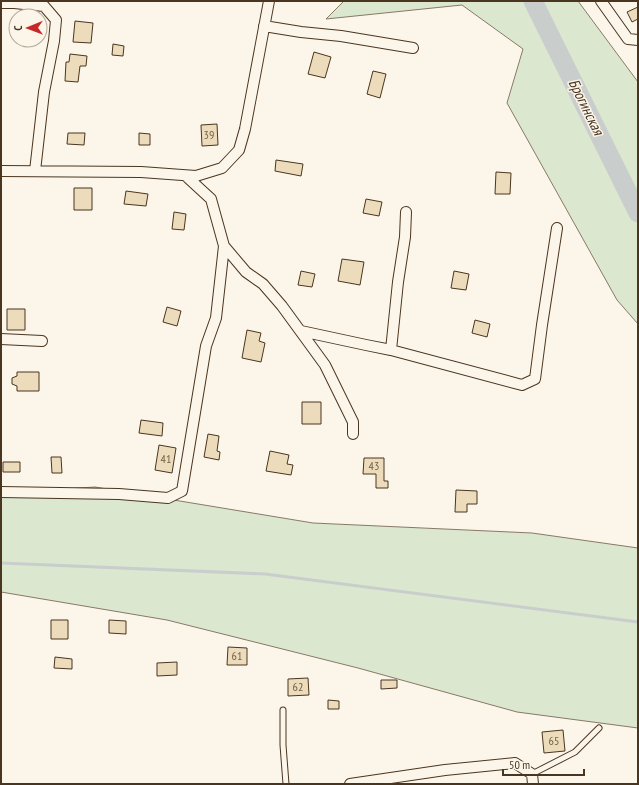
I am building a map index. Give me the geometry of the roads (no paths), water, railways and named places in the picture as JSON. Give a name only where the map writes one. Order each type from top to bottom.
[{"type":"street","points":[[1,171],[141,172],[196,176],[222,168],[239,150],[245,129],[268,1]]},
{"type":"street","points":[[601,1],[628,39],[638,40]]},
{"type":"street","points":[[1,3],[44,6],[56,20],[54,41],[44,92],[35,171]]},
{"type":"street","points":[[264,26],[341,36],[413,48]]},
{"type":"street","points":[[1,492],[119,494],[168,498],[182,492],[206,346],[216,318],[224,246],[211,199],[186,176]]},
{"type":"street","points":[[391,350],[398,282],[405,237],[406,212]]},
{"type":"street","points":[[301,331],[391,350],[522,385],[536,379],[543,317],[557,228]]},
{"type":"street","points":[[224,246],[246,272],[263,284],[282,306],[325,365],[353,422],[353,434]]},
{"type":"street","points":[[1,339],[42,341]]},
{"type":"street","points":[[350,784],[445,770],[515,763],[532,779]]},
{"type":"lane","points":[[283,710],[283,745],[286,784]]},
{"type":"lane","points":[[532,779],[575,752],[598,728]]},
{"type":"waterway","name":"Брогинская","points":[[533,1],[638,213]]},
{"type":"waterway","points":[[1,563],[265,574],[638,622]]}]
